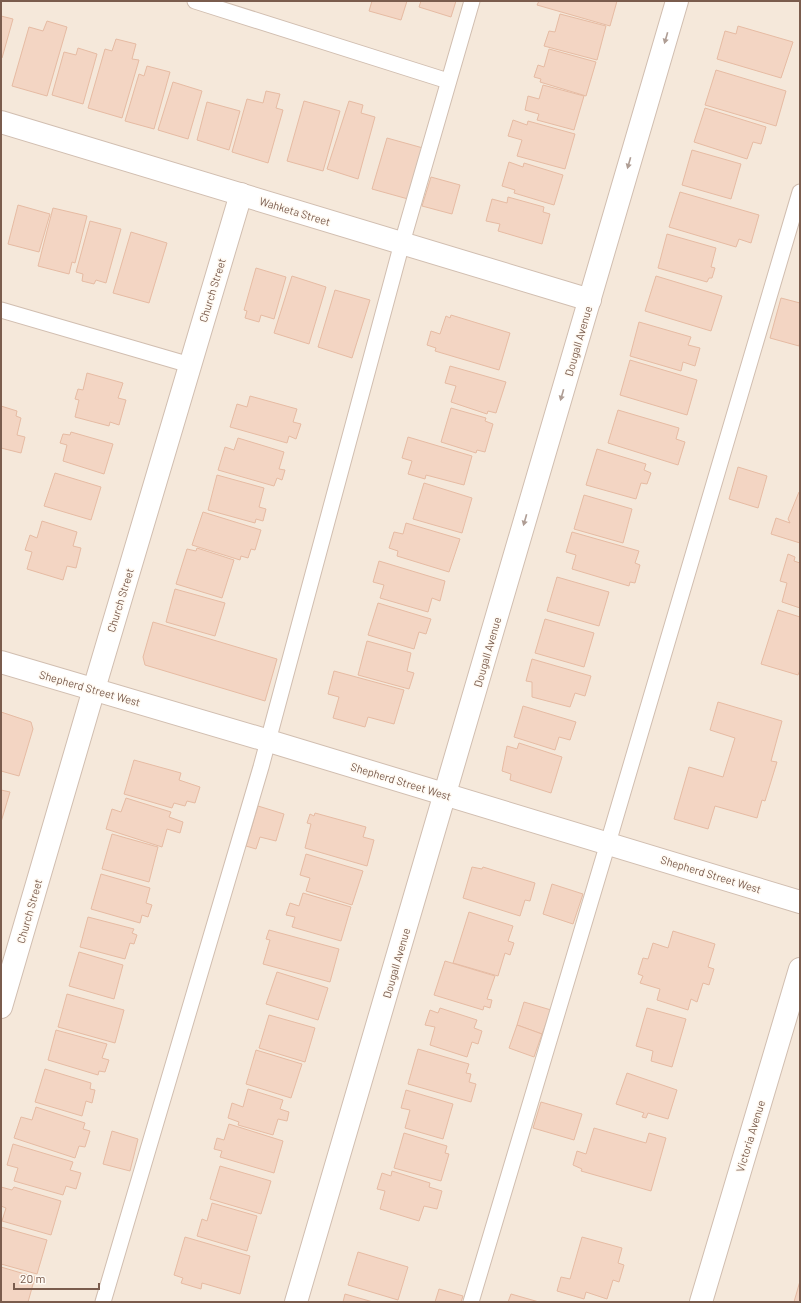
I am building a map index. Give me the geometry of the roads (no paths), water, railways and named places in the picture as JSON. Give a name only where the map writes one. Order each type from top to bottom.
[{"type":"street","name":"Dougall Avenue","points":[[296,1302],[677,1]]},
{"type":"street","name":"Wahketa Street","points":[[1,123],[590,300]]},
{"type":"street","name":"Church Street","points":[[1,1007],[241,194]]},
{"type":"street","name":"Shepherd Street West","points":[[1,662],[269,741],[800,902]]},
{"type":"street","name":"Victoria Avenue","points":[[700,1302],[800,969]]},
{"type":"lane","points":[[195,1],[448,81]]},
{"type":"lane","points":[[103,1302],[269,741],[402,243],[472,1]]},
{"type":"lane","points":[[470,1302],[608,843],[800,192]]},
{"type":"lane","points":[[1,310],[190,365]]}]
